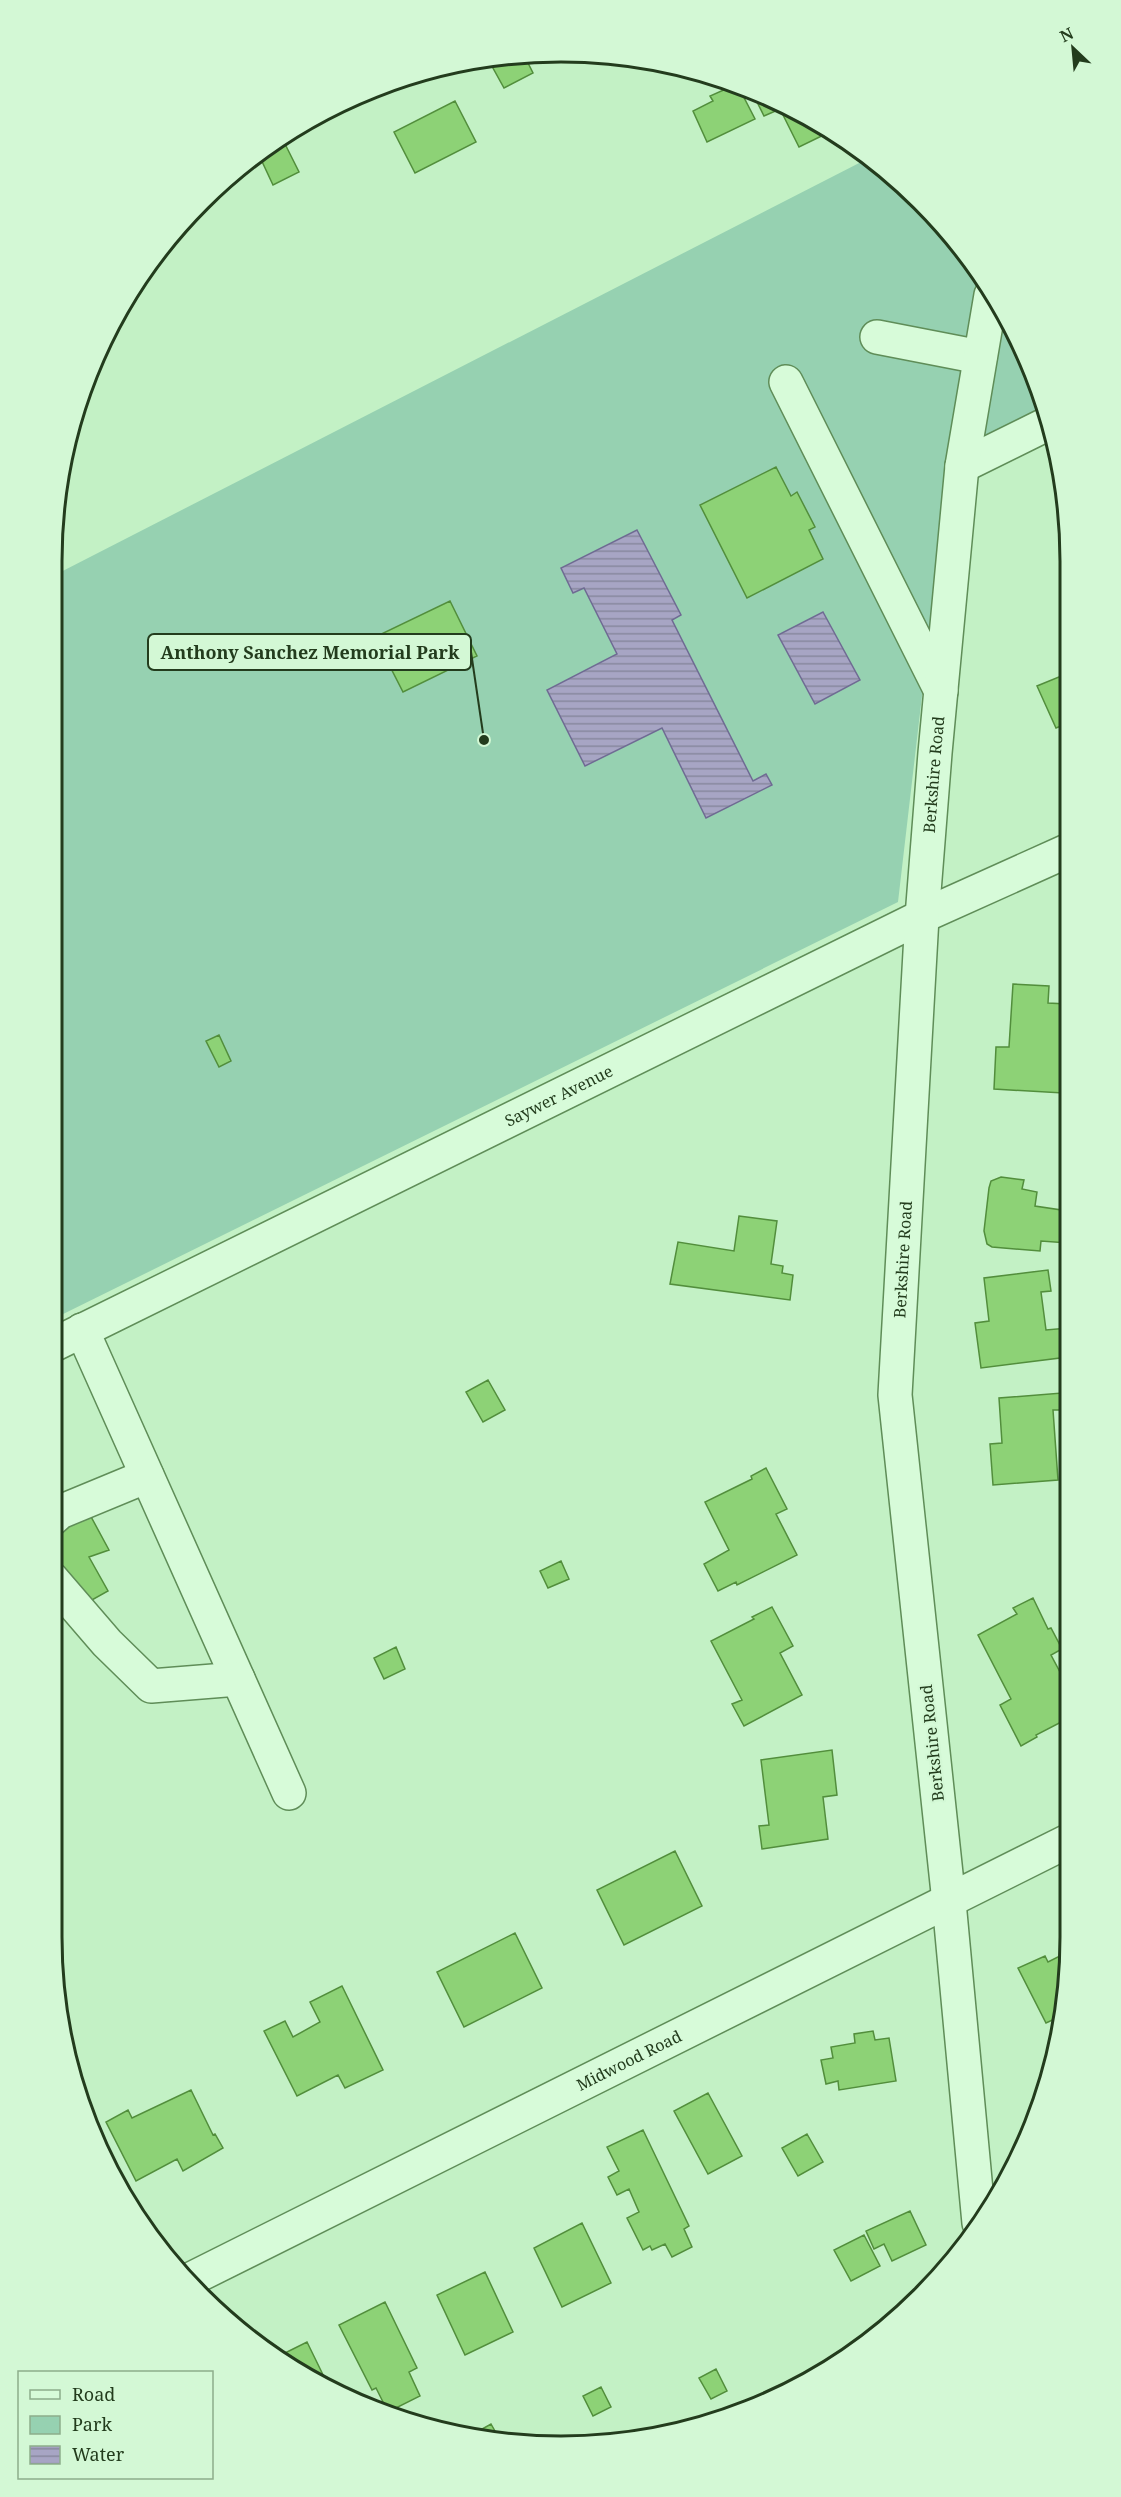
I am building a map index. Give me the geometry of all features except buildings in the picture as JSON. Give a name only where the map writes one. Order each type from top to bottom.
[{"type":"street","name":"Berkshire Road","points":[[978,2210],[949,1902],[895,1395],[922,917],[941,691],[962,466],[989,305]]},
{"type":"street","points":[[877,337],[980,357]]},
{"type":"street","points":[[786,382],[941,691]]},
{"type":"street","points":[[962,466],[1041,427]]},
{"type":"street","name":"Saywer Avenue","points":[[62,1340],[922,917],[1060,854]]},
{"type":"street","points":[[82,1330],[289,1793]]},
{"type":"street","points":[[62,1511],[147,1476]]},
{"type":"street","points":[[62,1591],[106,1643],[151,1686],[238,1679]]},
{"type":"street","name":"Midwood Road","points":[[195,2276],[1060,1845]]},
{"type":"green space","points":[[860,162],[890,185],[936,231],[975,283],[1008,340],[1022,370],[1037,412],[950,455],[898,902],[62,1315],[62,571]]},
{"type":"water","points":[[637,530],[681,615],[672,620],[753,781],[766,774],[772,785],[706,818],[662,728],[585,766],[547,690],[617,654],[584,588],[573,593],[561,568]]},
{"type":"water","points":[[823,612],[860,680],[815,704],[778,635]]},
{"type":"place","name":"Anthony Sanchez Memorial Park","points":[[484,740]]}]
